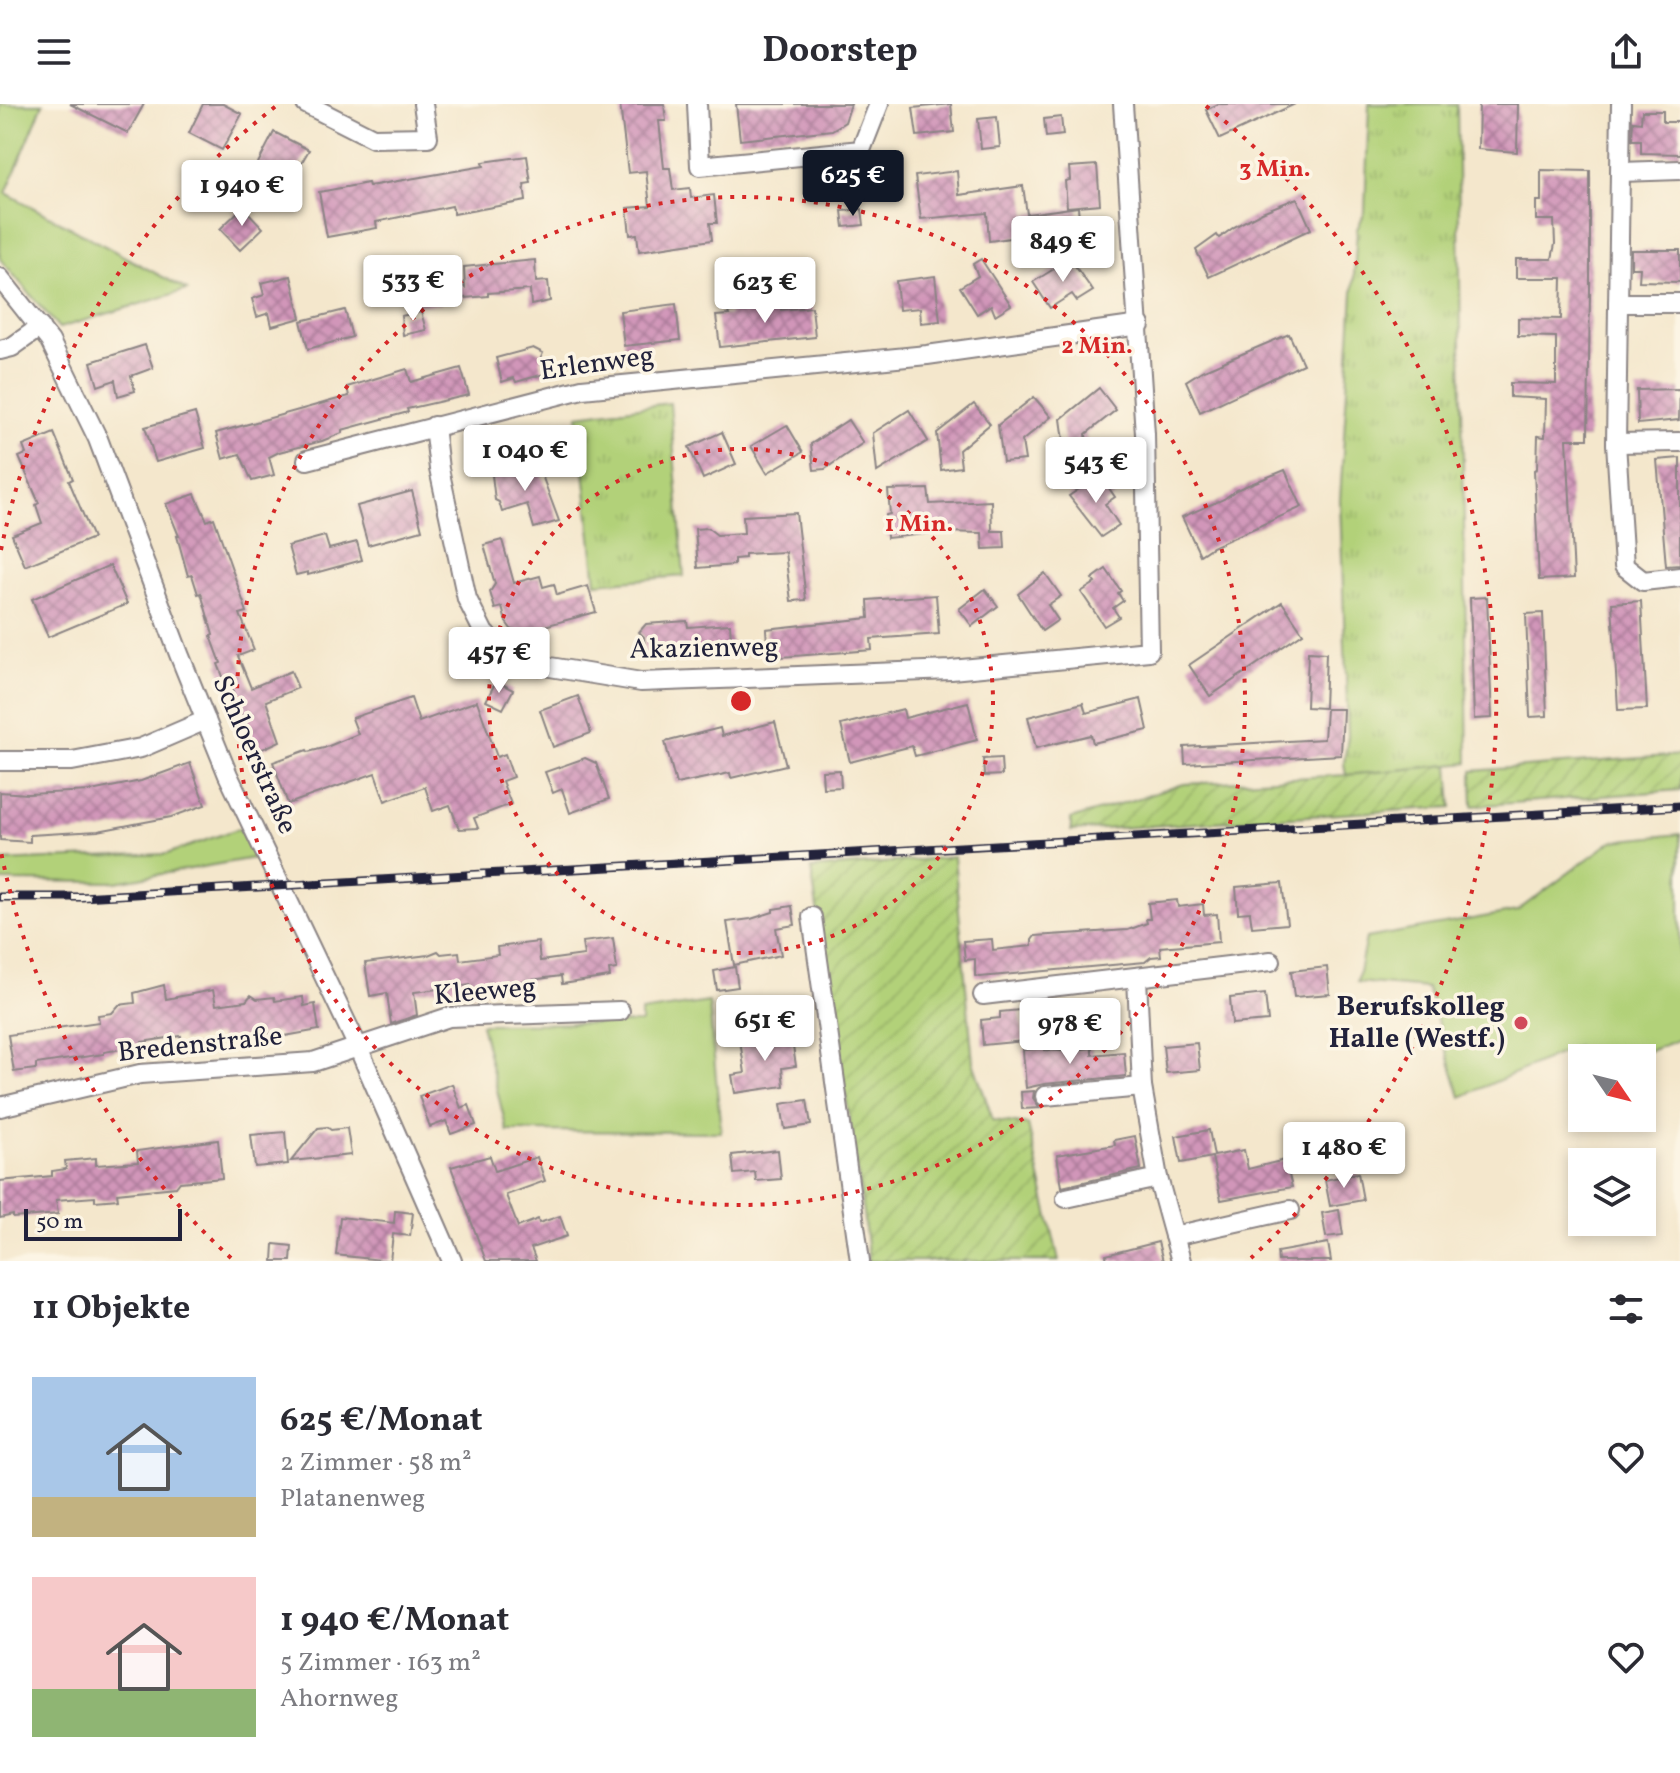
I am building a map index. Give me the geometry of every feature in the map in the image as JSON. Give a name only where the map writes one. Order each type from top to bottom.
[{"type":"street","points":[[306,104],[373,138],[428,137],[423,104]]},
{"type":"street","points":[[697,104],[700,166],[861,150],[879,104]]},
{"type":"street","points":[[1123,104],[1140,325]]},
{"type":"street","points":[[1621,104],[1616,443],[1624,566],[1643,581],[1680,577]]},
{"type":"street","points":[[1621,172],[1680,170]]},
{"type":"street","name":"Schloerstraße","points":[[0,278],[40,327],[98,439],[228,775],[358,1047],[452,1261]]},
{"type":"street","points":[[1618,303],[1680,303]]},
{"type":"street","name":"Erlenweg","points":[[307,460],[582,389],[911,356],[1140,325]]},
{"type":"street","name":"Akazienweg","points":[[434,426],[439,469],[467,599],[484,633],[503,651],[532,664],[641,682],[951,670],[1149,651],[1140,325]]},
{"type":"street","points":[[0,350],[12,347],[40,327]]},
{"type":"street","points":[[1616,443],[1680,442]]},
{"type":"street","points":[[0,761],[72,761],[141,748],[206,720]]},
{"type":"street","points":[[812,917],[860,1261]]},
{"type":"street","points":[[983,995],[1271,961]]},
{"type":"street","points":[[1137,978],[1142,1087],[1158,1178],[1181,1261]]},
{"type":"street","name":"Kleeweg","points":[[358,1047],[449,1017],[620,1011]]},
{"type":"street","name":"Bredenstraße","points":[[0,1107],[140,1074],[313,1062],[358,1047]]},
{"type":"street","points":[[1045,1096],[1142,1087]]},
{"type":"street","points":[[1066,1198],[1158,1178]]},
{"type":"street","points":[[1174,1236],[1290,1210]]},
{"type":"green space","points":[[0,104],[43,104],[6,193],[187,290],[59,328],[0,259]]},
{"type":"green space","points":[[1369,104],[1457,104],[1468,763],[1346,775],[1344,763],[1348,736],[1340,500],[1357,229],[1365,212]]},
{"type":"green space","points":[[670,403],[684,576],[596,583],[578,415]]},
{"type":"green space","points":[[1680,755],[1680,790],[1473,806],[1472,771]]},
{"type":"green space","points":[[1449,765],[1452,807],[1071,831],[1071,819],[1184,784],[1346,775]]},
{"type":"green space","points":[[240,828],[254,858],[116,882],[0,881],[0,861],[167,854]]},
{"type":"green space","points":[[1680,834],[1680,1039],[1656,1048],[1656,1044],[1568,1044],[1568,1050],[1461,1097],[1427,988],[1357,982],[1366,938],[1517,911],[1612,841]]},
{"type":"green space","points":[[954,857],[973,1062],[993,1120],[1028,1125],[1059,1261],[869,1261],[811,869]]},
{"type":"green space","points":[[709,1002],[721,1132],[507,1131],[481,1024],[641,1023],[641,1012]]},
{"type":"building","points":[[70,104],[144,104],[128,133]]},
{"type":"building","points":[[203,104],[223,104],[242,114],[222,150],[189,133]]},
{"type":"building","points":[[620,104],[664,104],[666,121],[659,121],[664,168],[670,168],[673,190],[690,188],[691,198],[714,195],[717,223],[710,223],[712,240],[639,251],[637,234],[630,235],[627,208],[650,206],[646,171],[628,173]]},
{"type":"building","points":[[736,104],[851,104],[845,122],[832,130],[740,140]]},
{"type":"building","points":[[951,104],[954,132],[917,136],[913,108]]},
{"type":"building","points":[[1218,104],[1295,104],[1220,139],[1206,110]]},
{"type":"building","points":[[1479,104],[1518,104],[1517,152],[1478,149]]},
{"type":"building","points":[[1642,111],[1663,111],[1663,122],[1680,122],[1680,154],[1641,153],[1641,140],[1632,140],[1633,121],[1641,122]]},
{"type":"building","points":[[997,117],[1000,147],[981,149],[978,119]]},
{"type":"building","points":[[1061,117],[1063,135],[1046,137],[1044,119]]},
{"type":"building","points":[[274,132],[309,150],[289,184],[256,167]]},
{"type":"building","points":[[527,156],[531,183],[524,184],[526,201],[454,214],[452,206],[376,222],[377,228],[327,237],[319,192],[368,183],[369,186]]},
{"type":"building","points":[[1097,165],[1100,204],[1067,207],[1065,181],[1070,180],[1069,167]]},
{"type":"building","points":[[1541,170],[1590,171],[1590,288],[1588,439],[1567,439],[1574,578],[1539,580],[1534,470],[1537,469],[1538,436],[1545,437],[1546,399],[1510,397],[1510,383],[1556,384],[1556,337],[1518,336],[1518,318],[1561,319],[1562,278],[1516,278],[1516,259],[1552,259],[1554,220],[1536,220],[1536,201],[1541,201]]},
{"type":"building","points":[[957,171],[959,195],[1023,186],[1027,214],[1078,207],[1080,228],[989,241],[987,213],[921,219],[915,176]]},
{"type":"building","points":[[1297,198],[1311,229],[1209,277],[1196,250],[1217,235],[1219,238],[1262,212]]},
{"type":"building","points":[[243,207],[263,228],[240,250],[220,229]]},
{"type":"building","points":[[862,209],[864,225],[844,227],[842,211]]},
{"type":"building","points":[[1631,250],[1680,250],[1680,282],[1639,281],[1640,268],[1631,268]]},
{"type":"building","points":[[981,259],[1011,305],[995,315],[991,305],[977,314],[960,287],[978,276],[973,264]]},
{"type":"building","points":[[1070,259],[1093,291],[1077,301],[1072,294],[1050,308],[1033,282]]},
{"type":"building","points":[[535,260],[536,282],[548,281],[550,301],[531,305],[530,290],[488,293],[488,296],[411,306],[408,276],[424,275],[424,264],[435,263],[465,288],[464,267]]},
{"type":"building","points":[[291,276],[301,318],[272,326],[269,313],[257,317],[252,299],[264,295],[261,283]]},
{"type":"building","points":[[935,276],[940,321],[921,323],[920,308],[899,310],[896,281]]},
{"type":"building","points":[[780,301],[781,310],[812,307],[815,337],[720,347],[716,316],[758,309],[758,303]]},
{"type":"building","points":[[676,304],[680,340],[624,346],[620,311]]},
{"type":"building","points":[[345,310],[352,337],[308,349],[301,321]]},
{"type":"building","points":[[421,312],[426,330],[403,335],[401,316]]},
{"type":"building","points":[[1289,334],[1303,364],[1200,412],[1186,381],[1202,371]]},
{"type":"building","points":[[145,345],[153,368],[131,376],[135,391],[118,396],[115,380],[98,386],[91,362]]},
{"type":"building","points":[[533,348],[543,353],[540,360],[544,374],[516,382],[514,378],[502,382],[496,358]]},
{"type":"building","points":[[461,368],[469,395],[407,409],[408,412],[342,430],[342,433],[322,441],[279,452],[269,457],[274,475],[252,481],[240,454],[223,459],[216,433],[349,396],[347,387],[407,369],[411,382]]},
{"type":"building","points":[[1099,388],[1116,410],[1086,434],[1088,452],[1066,455],[1061,419]]},
{"type":"building","points":[[1680,389],[1679,420],[1638,424],[1637,390]]},
{"type":"building","points":[[1034,397],[1051,417],[1022,441],[1025,460],[1003,462],[998,425]]},
{"type":"building","points":[[974,404],[990,424],[959,450],[961,467],[941,470],[937,433]]},
{"type":"building","points":[[909,410],[928,441],[877,472],[873,433]]},
{"type":"building","points":[[195,413],[205,448],[156,462],[145,427]]},
{"type":"building","points":[[848,420],[863,443],[825,469],[814,470],[811,444]]},
{"type":"building","points":[[787,425],[803,452],[767,473],[751,446]]},
{"type":"building","points":[[722,432],[736,464],[703,479],[689,447]]},
{"type":"building","points":[[54,433],[73,479],[69,481],[93,538],[25,566],[12,535],[42,523],[36,505],[39,503],[19,457],[26,454],[23,446]]},
{"type":"building","points":[[1680,458],[1680,565],[1666,566],[1657,460]]},
{"type":"building","points":[[537,462],[559,521],[534,528],[527,504],[502,512],[499,502],[495,500],[492,475]]},
{"type":"building","points":[[1285,470],[1302,507],[1200,555],[1182,517]]},
{"type":"building","points":[[1100,475],[1115,497],[1105,504],[1119,525],[1101,537],[1069,496]]},
{"type":"building","points":[[928,489],[930,504],[991,501],[992,531],[1004,531],[1005,548],[983,549],[982,533],[945,532],[887,538],[886,515],[890,514],[888,490]]},
{"type":"building","points":[[412,491],[422,530],[368,545],[357,506]]},
{"type":"building","points":[[195,494],[207,521],[214,518],[247,612],[240,614],[254,650],[238,656],[251,688],[291,671],[298,688],[266,701],[280,741],[256,752],[229,682],[226,684],[218,664],[221,663],[201,593],[198,594],[192,575],[188,576],[179,536],[166,504]]},
{"type":"building","points":[[796,513],[806,600],[791,601],[785,552],[745,554],[745,558],[734,559],[734,565],[698,568],[695,529],[708,528],[717,535],[744,533],[743,516]]},
{"type":"building","points":[[325,536],[329,549],[357,542],[362,560],[308,575],[308,572],[296,575],[288,546]]},
{"type":"building","points":[[502,540],[514,583],[540,576],[543,587],[554,584],[557,595],[588,586],[596,612],[519,633],[511,629],[502,607],[495,609],[490,592],[495,584],[484,545]]},
{"type":"building","points":[[110,565],[127,604],[48,637],[32,599]]},
{"type":"building","points":[[1106,569],[1121,591],[1118,593],[1123,601],[1113,608],[1119,617],[1104,626],[1081,592],[1095,583],[1092,579]]},
{"type":"building","points":[[1045,573],[1061,596],[1048,605],[1058,620],[1042,631],[1018,594]]},
{"type":"building","points":[[985,589],[998,606],[972,626],[959,609]]},
{"type":"building","points":[[936,595],[939,634],[871,639],[872,650],[768,658],[766,629],[869,618],[868,600]]},
{"type":"building","points":[[1487,597],[1492,718],[1474,719],[1470,598]]},
{"type":"building","points":[[1641,601],[1647,709],[1618,710],[1612,603]]},
{"type":"building","points":[[1282,602],[1303,633],[1210,696],[1189,665]]},
{"type":"building","points":[[1543,613],[1547,716],[1530,717],[1526,614]]},
{"type":"building","points":[[687,621],[688,627],[730,624],[732,654],[700,656],[690,655],[690,651],[645,654],[644,637],[639,632],[646,624]]},
{"type":"building","points":[[1308,652],[1326,653],[1324,708],[1306,707]]},
{"type":"building","points":[[496,681],[513,690],[503,709],[486,701]]},
{"type":"building","points":[[578,696],[591,733],[553,747],[540,710]]},
{"type":"building","points":[[411,698],[419,722],[477,701],[497,757],[505,754],[513,777],[502,781],[511,804],[474,818],[478,828],[459,829],[450,805],[433,811],[425,787],[385,801],[375,773],[288,804],[273,762],[307,750],[324,748],[358,734],[352,718]]},
{"type":"building","points":[[1141,699],[1148,730],[1093,743],[1091,735],[1036,748],[1028,717],[1083,703],[1086,713]]},
{"type":"building","points":[[968,702],[977,740],[915,756],[912,746],[850,762],[841,725],[903,709],[905,718]]},
{"type":"building","points":[[1326,709],[1343,709],[1341,755],[1185,764],[1184,747],[1324,739]]},
{"type":"building","points":[[775,722],[786,765],[731,778],[730,773],[676,784],[665,742],[720,728],[722,736]]},
{"type":"building","points":[[585,758],[596,763],[609,799],[570,813],[562,789],[553,793],[545,772]]},
{"type":"building","points":[[1001,758],[1002,775],[984,776],[983,759]]},
{"type":"building","points":[[190,763],[205,805],[171,817],[98,831],[30,835],[30,842],[0,840],[0,792],[91,791],[141,781]]},
{"type":"building","points":[[840,770],[841,787],[823,788],[822,771]]},
{"type":"building","points":[[1282,883],[1287,924],[1252,927],[1250,912],[1238,913],[1236,887]]},
{"type":"building","points":[[1177,900],[1178,907],[1203,904],[1204,915],[1217,914],[1219,942],[1160,947],[1161,956],[1151,957],[1145,962],[980,977],[975,976],[975,959],[965,960],[963,941],[992,939],[993,950],[1032,946],[1035,936],[1128,930],[1150,919],[1148,903]]},
{"type":"building","points":[[792,906],[795,925],[776,928],[781,955],[734,965],[727,922],[751,919],[773,912],[773,909]]},
{"type":"building","points":[[613,938],[617,969],[609,970],[610,977],[562,984],[561,976],[487,986],[487,991],[471,993],[470,985],[414,992],[417,1015],[391,1024],[387,993],[370,996],[365,963],[438,951],[441,954],[459,952],[460,960],[498,955],[497,947],[538,942],[540,961],[584,955],[582,942]]},
{"type":"building","points":[[735,967],[738,987],[717,990],[714,971]]},
{"type":"building","points":[[1327,967],[1330,994],[1294,997],[1291,971]]},
{"type":"building","points":[[164,985],[166,999],[213,990],[216,1005],[246,1001],[251,995],[257,999],[274,997],[275,1001],[303,997],[304,1006],[315,1004],[319,1030],[279,1037],[278,1032],[220,1039],[219,1035],[182,1041],[181,1036],[142,1042],[139,1046],[104,1054],[36,1064],[36,1069],[14,1072],[8,1035],[99,1022],[98,1015],[112,1013],[119,1005],[135,1003],[134,993]]},
{"type":"building","points":[[1265,994],[1268,1021],[1232,1024],[1230,998]]},
{"type":"building","points":[[1020,1010],[1024,1041],[983,1045],[981,1020],[1000,1018],[1000,1012]]},
{"type":"building","points":[[791,1034],[796,1066],[782,1068],[784,1086],[735,1093],[732,1075],[745,1073],[740,1041]]},
{"type":"building","points":[[1197,1043],[1200,1070],[1166,1073],[1163,1046]]},
{"type":"building","points":[[1045,1048],[1062,1051],[1092,1048],[1092,1055],[1124,1052],[1126,1076],[1026,1088],[1023,1050]]},
{"type":"building","points":[[452,1084],[461,1108],[469,1105],[476,1125],[451,1134],[446,1121],[430,1127],[419,1096]]},
{"type":"building","points":[[1034,1091],[1033,1098],[1040,1108],[1022,1109],[1021,1092]]},
{"type":"building","points":[[807,1100],[811,1125],[785,1129],[781,1104]]},
{"type":"building","points":[[318,1128],[331,1130],[347,1128],[351,1155],[291,1161]]},
{"type":"building","points":[[1209,1130],[1214,1156],[1244,1150],[1248,1169],[1285,1160],[1292,1187],[1221,1200],[1212,1157],[1181,1163],[1176,1136]]},
{"type":"building","points":[[285,1132],[288,1164],[255,1167],[251,1135]]},
{"type":"building","points":[[1135,1136],[1141,1169],[1062,1187],[1057,1155],[1115,1145],[1114,1140]]},
{"type":"building","points":[[218,1140],[222,1178],[180,1182],[176,1187],[117,1193],[118,1199],[56,1200],[58,1214],[0,1218],[0,1181],[52,1176],[52,1171],[66,1169],[65,1161],[96,1158],[96,1165],[138,1162],[137,1151]]},
{"type":"building","points":[[778,1150],[781,1179],[756,1181],[755,1172],[734,1174],[732,1155]]},
{"type":"building","points":[[490,1156],[495,1171],[537,1157],[545,1181],[506,1195],[518,1227],[538,1219],[539,1223],[560,1216],[567,1236],[531,1248],[536,1261],[486,1261],[451,1167]]},
{"type":"building","points":[[1358,1173],[1363,1200],[1330,1206],[1325,1180]]},
{"type":"building","points":[[1339,1210],[1343,1235],[1326,1237],[1322,1213]]},
{"type":"building","points":[[395,1211],[413,1213],[410,1236],[393,1234],[390,1261],[336,1255],[340,1217],[394,1223]]},
{"type":"building","points":[[1158,1242],[1163,1261],[1107,1261],[1106,1255]]},
{"type":"building","points":[[1328,1243],[1331,1261],[1278,1261],[1277,1252]]},
{"type":"building","points":[[274,1244],[292,1246],[291,1261],[273,1261]]},
{"type":"railway","points":[[0,897],[81,897],[1680,806]]},
{"type":"place","name":"Berufskolleg Halle (Westf.)","points":[[1521,1023]]}]
